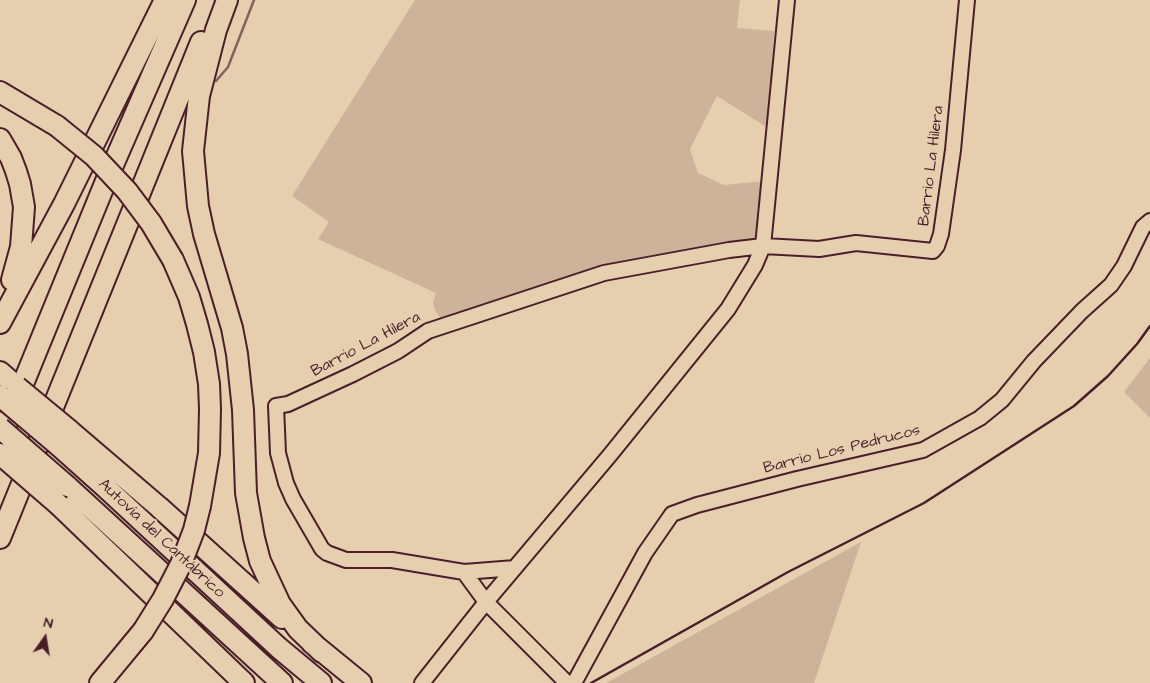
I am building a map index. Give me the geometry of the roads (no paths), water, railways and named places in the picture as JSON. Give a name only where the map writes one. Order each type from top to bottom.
[{"type":"highway","points":[[0,323],[64,204],[165,0]]},
{"type":"highway","points":[[0,440],[106,182],[186,0]]},
{"type":"highway","points":[[0,538],[199,46],[220,0]]},
{"type":"highway","points":[[227,0],[205,69],[199,96],[193,151],[198,206],[204,234],[232,328],[237,354],[246,493],[260,561],[280,604],[298,629],[322,652]]},
{"type":"highway","points":[[0,92],[58,126],[94,156],[127,191],[151,223],[182,280],[195,316],[204,352],[209,384],[209,453],[194,530],[175,577],[143,631],[100,683]]},
{"type":"highway","points":[[0,139],[12,158],[20,184],[24,207],[19,256],[0,311]]},
{"type":"highway","name":"Autovía del Cantábrico","points":[[0,373],[8,391],[63,437],[104,486],[279,648],[320,683]]},
{"type":"highway","name":"Autovía del Cantábrico","points":[[0,428],[67,486],[282,683]]},
{"type":"highway","points":[[63,437],[361,683]]},
{"type":"highway","points":[[0,454],[60,506],[244,683]]},
{"type":"street","points":[[423,682],[486,602],[616,448],[728,309],[745,284],[762,246],[787,0]]},
{"type":"street","name":"Barrio La Hilera","points":[[515,568],[464,572],[392,560],[346,560],[327,553],[322,549],[292,499],[286,484],[278,453],[276,406],[288,404],[352,374],[398,351],[428,331],[604,273],[729,250],[762,246],[819,248],[856,243],[933,251],[941,234],[953,150],[967,0]]},
{"type":"street","name":"Barrio Los Pedrucos","points":[[574,683],[645,553],[672,514],[697,505],[761,488],[923,450],[980,418],[1002,400],[1034,361],[1082,311],[1111,285],[1124,266],[1143,227],[1150,221]]},
{"type":"street","points":[[464,572],[486,602],[567,683]]},
{"type":"waterway","points":[[216,81],[228,67],[254,0]]},
{"type":"railway","points":[[591,683],[788,572],[924,503],[1074,406],[1108,376],[1137,344],[1150,326]]}]
